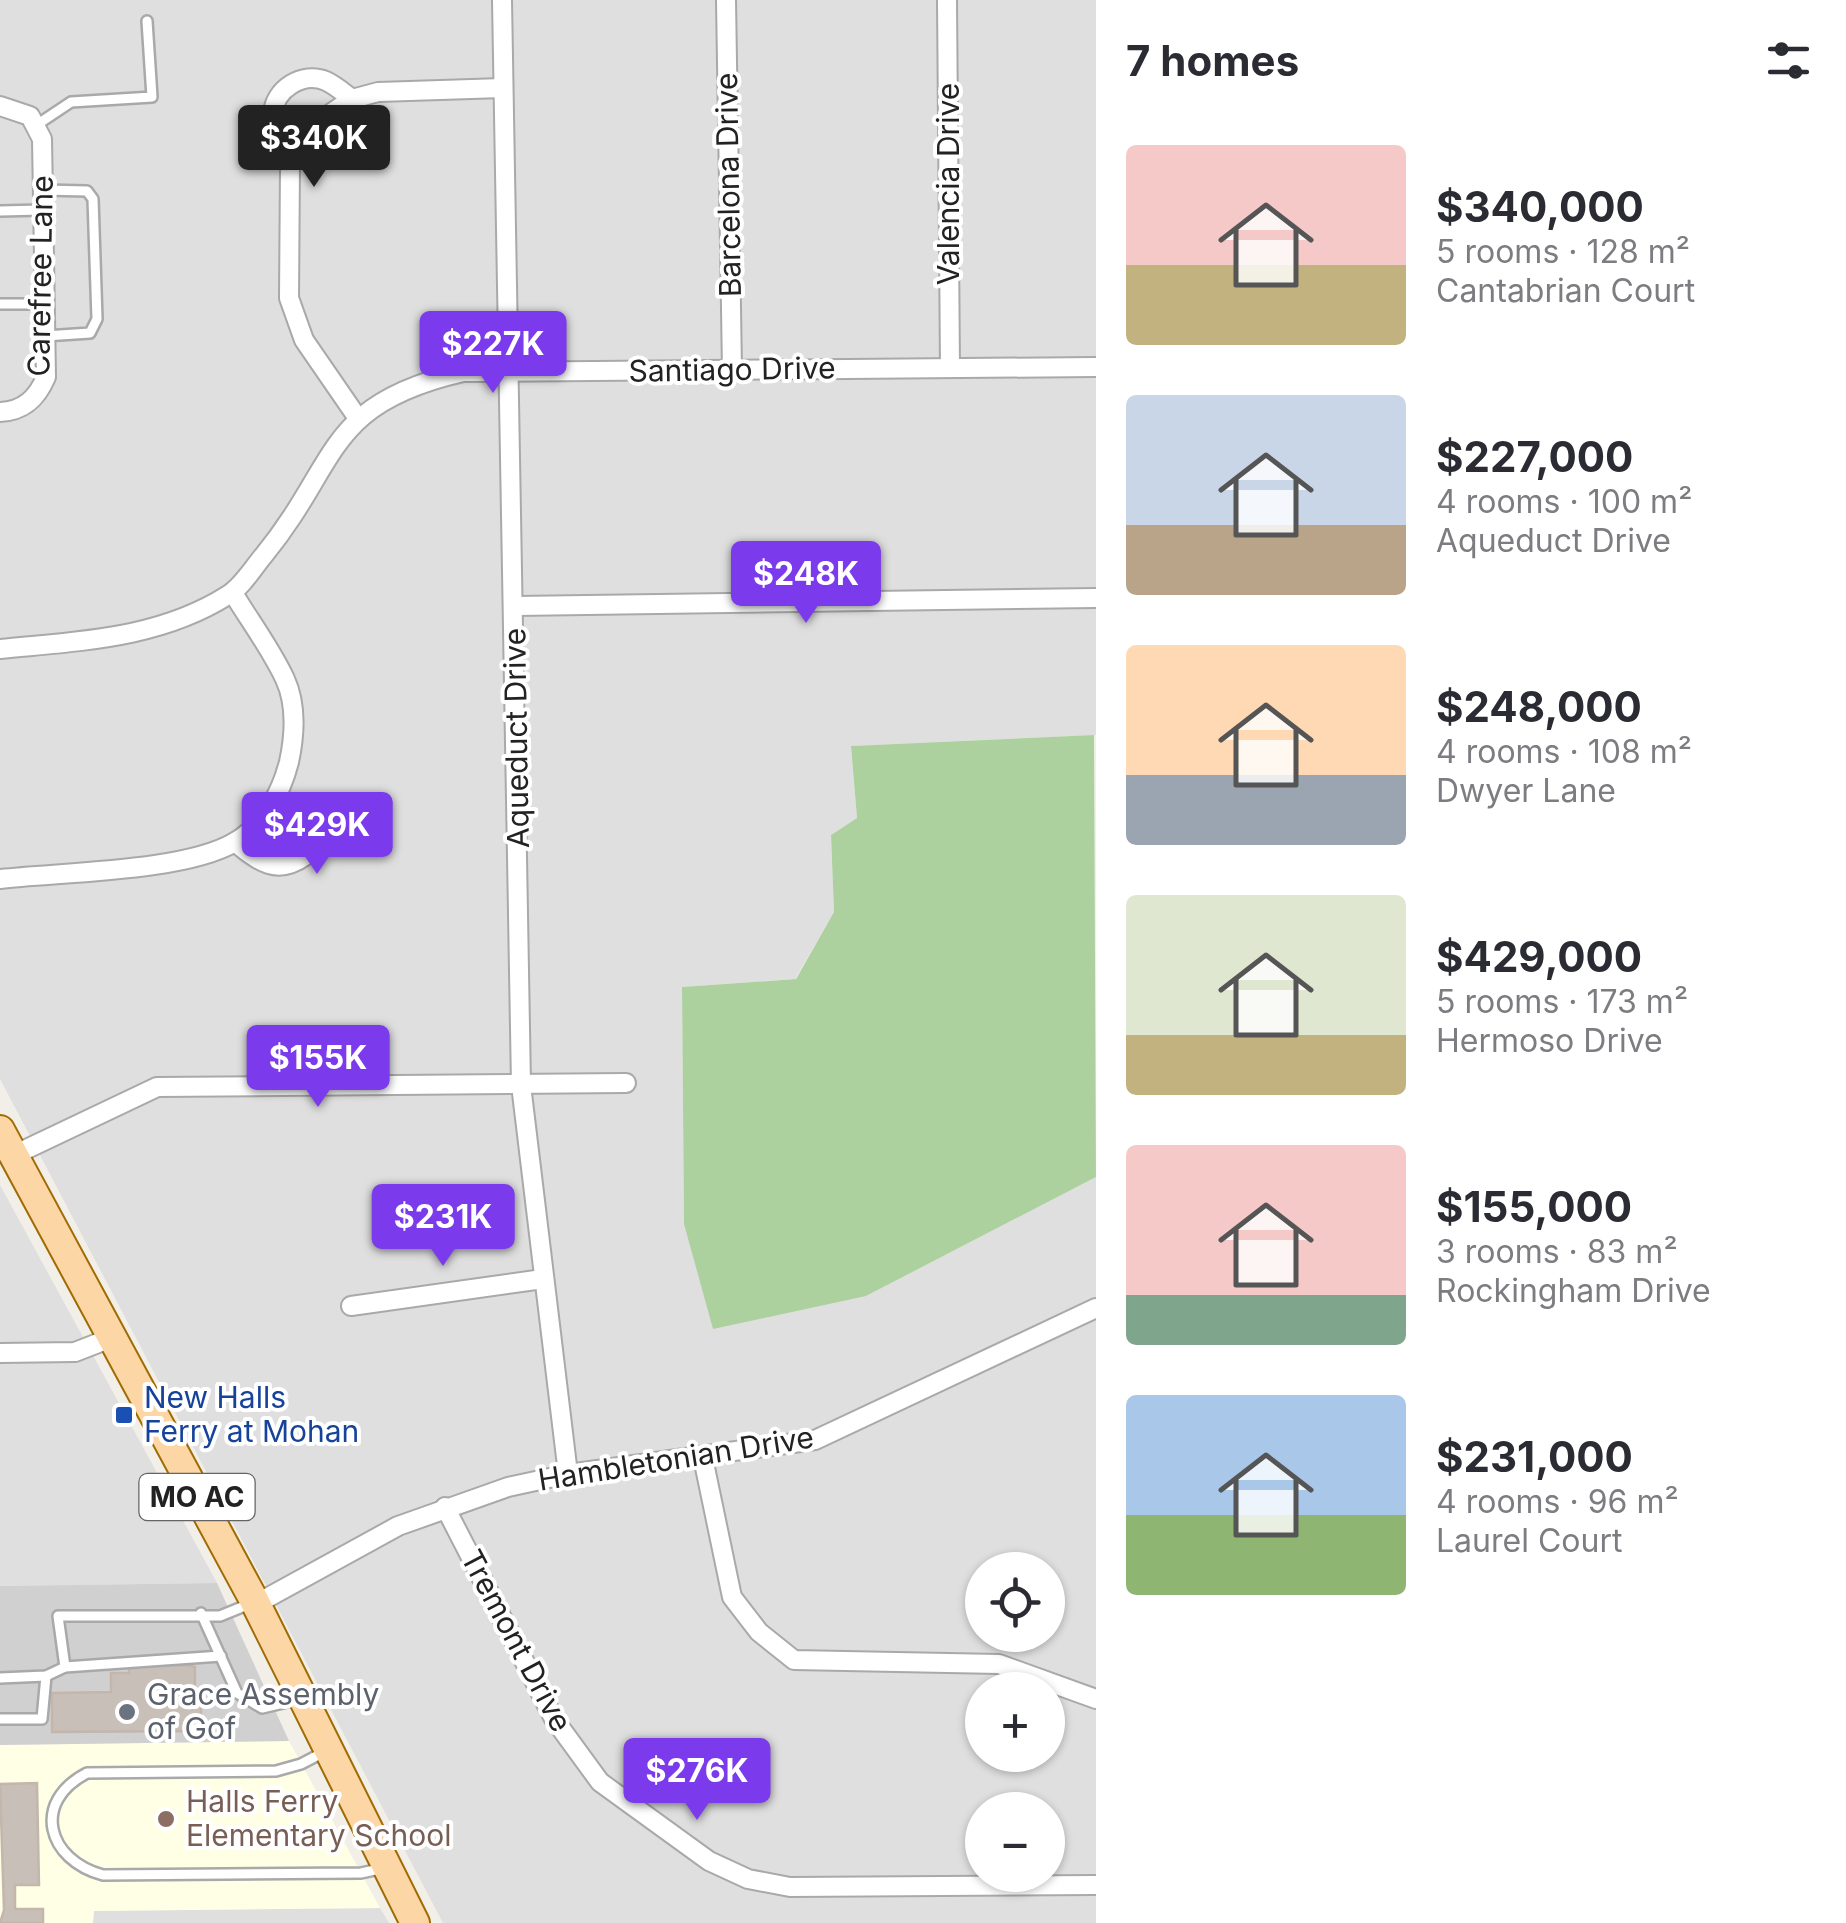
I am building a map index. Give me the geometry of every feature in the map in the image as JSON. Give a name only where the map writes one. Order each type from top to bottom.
[{"type":"main road","name":"MO AC","points":[[0,1130],[255,1603],[415,1923]]},
{"type":"street","name":"Aqueduct Drive","points":[[502,0],[512,372],[521,1085],[568,1474]]},
{"type":"street","name":"Barcelona Drive","points":[[726,0],[732,370]]},
{"type":"street","name":"Valencia Drive","points":[[947,0],[950,368]]},
{"type":"street","points":[[352,99],[326,81],[312,78],[284,89],[275,100],[273,114],[290,167],[289,298],[304,340],[358,416]]},
{"type":"street","points":[[290,167],[324,118],[352,99],[378,92],[503,88]]},
{"type":"street","points":[[0,106],[33,121]]},
{"type":"street","name":"Carefree Lane","points":[[0,412],[13,412],[38,396],[46,377],[42,139],[33,121]]},
{"type":"street","name":"Santiago Drive","points":[[0,649],[129,636],[189,616],[232,593],[274,543],[325,457],[358,416],[417,382],[462,372],[1096,367]]},
{"type":"street","points":[[0,878],[196,858],[236,842],[262,820],[283,784],[294,741],[294,708],[286,680],[232,593]]},
{"type":"street","points":[[516,606],[1096,598]]},
{"type":"street","points":[[236,842],[258,861],[273,867],[289,867],[305,856],[305,839],[273,801]]},
{"type":"street","points":[[14,1156],[157,1087],[626,1083]]},
{"type":"street","points":[[350,1306],[543,1280]]},
{"type":"street","name":"Hambletonian Drive","points":[[255,1603],[352,1547],[445,1508],[568,1474],[816,1440],[1096,1308]]},
{"type":"street","points":[[0,1353],[75,1352],[110,1338]]},
{"type":"street","points":[[703,1458],[732,1597],[759,1632],[794,1660],[999,1664],[1096,1700]]},
{"type":"street","name":"Tremont Drive","points":[[445,1508],[554,1719],[600,1782],[708,1861],[748,1878],[790,1888],[1096,1884]]},
{"type":"lane","points":[[33,121],[71,102],[152,97],[147,22]]},
{"type":"lane","points":[[43,190],[87,190],[93,199],[97,318],[90,332],[46,336]]},
{"type":"lane","points":[[0,211],[44,210]]},
{"type":"lane","points":[[0,304],[45,304]]},
{"type":"lane","points":[[65,1667],[58,1616],[220,1616],[255,1603]]},
{"type":"lane","points":[[202,1613],[237,1693],[262,1708],[302,1698]]},
{"type":"lane","points":[[0,1678],[46,1676],[65,1667],[221,1656]]},
{"type":"lane","points":[[0,1720],[42,1718],[46,1676]]},
{"type":"lane","points":[[328,1749],[301,1764],[276,1771],[86,1774],[70,1782],[60,1794],[53,1833],[68,1861],[103,1875],[361,1873],[388,1868]]},
{"type":"shaded area","points":[[0,0],[1096,0],[1096,735],[851,746],[857,818],[831,835],[834,912],[795,979],[682,987],[684,1224],[866,1296],[1096,1177],[1096,1923],[443,1923],[0,1079]]},
{"type":"shaded area","points":[[0,1185],[217,1583],[0,1586]]},
{"type":"shaded area","points":[[217,1583],[289,1741],[0,1745],[0,1586]]},
{"type":"shaded area","name":"Halls Ferry Elementary School","points":[[289,1741],[380,1908],[94,1911],[93,1923],[0,1923],[0,1745]]},
{"type":"shaded area","points":[[380,1908],[389,1923],[93,1923],[93,1911]]},
{"type":"green space","points":[[1094,735],[1096,1177],[866,1296],[713,1329],[684,1224],[682,987],[796,979],[834,912],[831,835],[857,818],[851,746]]},
{"type":"building","points":[[488,1206],[492,1233],[444,1240],[440,1213]]},
{"type":"building","name":"Grace Assembly of Gof","points":[[129,1666],[195,1667],[195,1691],[201,1691],[201,1731],[52,1732],[52,1693],[111,1692],[111,1673],[129,1673]]},
{"type":"building","points":[[37,1783],[39,1885],[15,1885],[15,1909],[43,1909],[43,1923],[0,1923],[4,1910],[0,1784]]},
{"type":"place","name":"New Halls Ferry at Mohan","points":[[124,1415]]},
{"type":"place","name":"Grace Assembly of Gof","points":[[127,1712]]},
{"type":"place","name":"Halls Ferry Elementary School","points":[[166,1819]]}]
